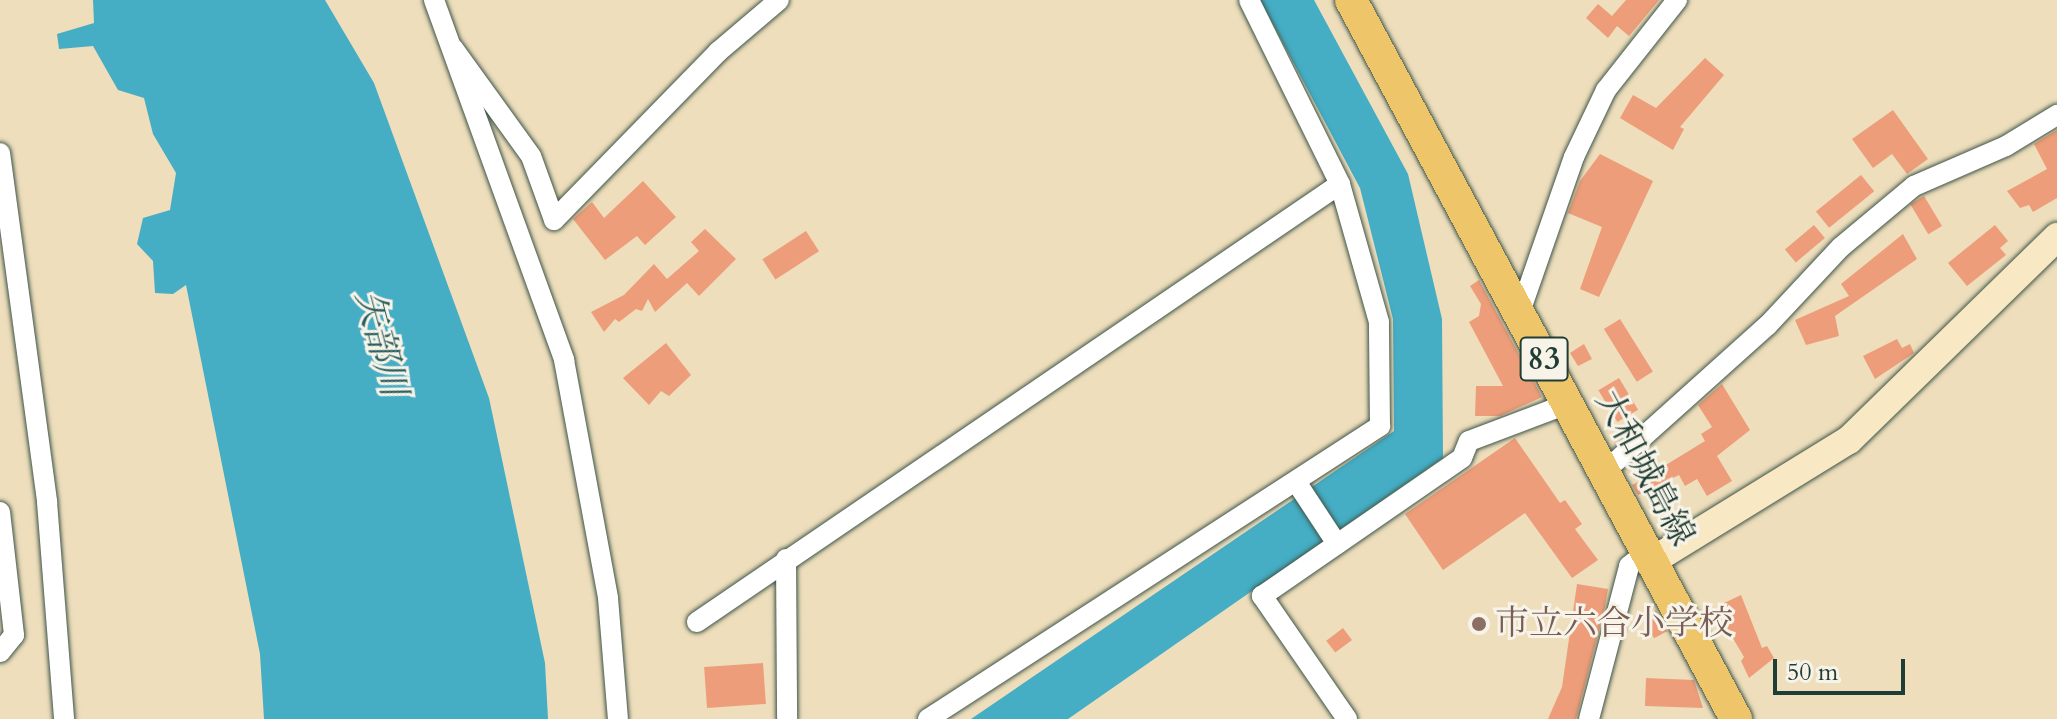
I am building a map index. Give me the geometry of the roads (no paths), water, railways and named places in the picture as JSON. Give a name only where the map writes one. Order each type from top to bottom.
[{"type":"main road","name":"大和城島線","points":[[1351,0],[1736,719]]},
{"type":"street","points":[[434,0],[564,360],[608,598],[618,719]]},
{"type":"street","points":[[448,44],[468,63],[531,156],[554,220],[718,52],[779,0]]},
{"type":"street","points":[[928,719],[1301,490],[1380,426],[1379,322],[1340,184],[1249,0]]},
{"type":"street","points":[[1520,312],[1574,157],[1606,90],[1677,0]]},
{"type":"street","points":[[1604,472],[1767,326],[1841,247],[1914,186],[2006,146],[2057,115]]},
{"type":"street","points":[[0,153],[47,502],[64,719]]},
{"type":"street","points":[[697,622],[1340,184]]},
{"type":"street","points":[[1589,719],[1629,566],[1849,440],[2057,237]]},
{"type":"street","points":[[1347,719],[1262,596],[1462,458],[1469,441],[1567,404]]},
{"type":"street","points":[[1301,490],[1337,544]]},
{"type":"street","points":[[0,512],[14,635],[0,652]]},
{"type":"street","points":[[786,559],[787,719]]},
{"type":"water","name":"矢部川","points":[[93,0],[325,0],[374,83],[489,398],[545,663],[548,719],[264,719],[260,654],[186,285],[173,294],[155,293],[153,261],[137,244],[143,218],[170,210],[176,173],[153,134],[144,98],[118,90],[93,46],[59,49],[57,34],[94,23]]},
{"type":"water","points":[[1260,0],[1314,0],[1408,174],[1442,319],[1443,458],[1068,719],[971,719],[1394,431],[1393,319],[1360,188]]},
{"type":"place","name":"市立六合小学校","points":[[1479,624]]}]
